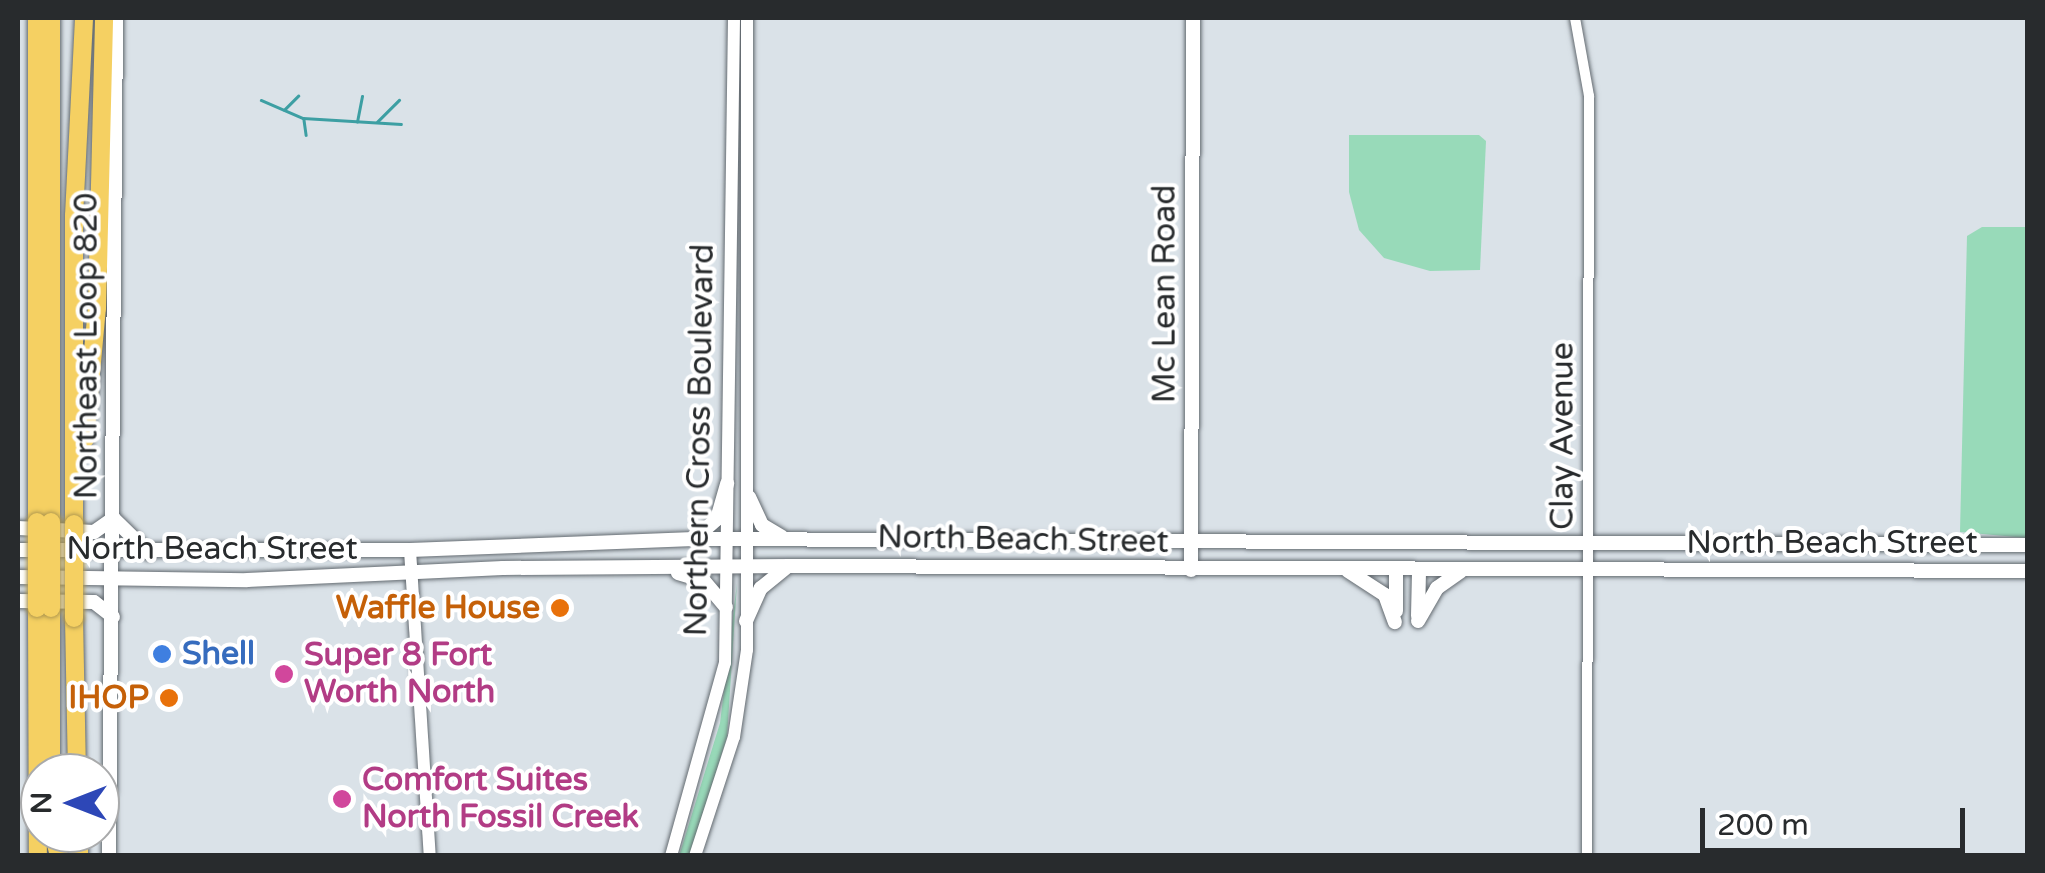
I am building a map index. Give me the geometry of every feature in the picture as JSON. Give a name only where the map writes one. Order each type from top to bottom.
[{"type":"highway","points":[[27,18],[29,239],[36,255]]},
{"type":"highway","points":[[37,18],[36,255],[44,522]]},
{"type":"highway","points":[[38,856],[51,18]]},
{"type":"highway","points":[[51,48],[60,18]]},
{"type":"highway","points":[[77,753],[74,216],[84,18]]},
{"type":"highway","points":[[74,520],[83,506],[94,354],[104,18]]},
{"type":"highway","points":[[44,608],[50,753]]},
{"type":"main road","name":"Northeast Loop 820","points":[[109,856],[116,18]]},
{"type":"main road","name":"Mc Lean Road","points":[[1191,570],[1193,18]]},
{"type":"main road","points":[[694,540],[716,519],[727,483]]},
{"type":"main road","points":[[748,497],[769,532],[792,541]]},
{"type":"main road","points":[[18,528],[94,532],[114,518],[150,553]]},
{"type":"main road","name":"North Beach Street","points":[[18,550],[410,550],[694,540],[2028,545]]},
{"type":"main road","points":[[746,621],[761,588],[790,566]]},
{"type":"main road","name":"North Beach Street","points":[[18,577],[114,580],[790,566],[2028,571]]},
{"type":"main road","points":[[648,567],[704,581],[726,607]]},
{"type":"main road","points":[[1347,571],[1385,595],[1396,622],[1396,571]]},
{"type":"main road","points":[[1419,571],[1418,621],[1437,588],[1461,571]]},
{"type":"main road","points":[[18,602],[94,602],[113,617]]},
{"type":"street","name":"Northern Cross Boulevard","points":[[695,856],[737,723],[746,621],[748,497],[734,18]]},
{"type":"street","name":"Northern Cross Boulevard","points":[[672,856],[721,690],[738,125],[748,18]]},
{"type":"street","name":"Clay Avenue","points":[[1575,18],[1589,96],[1587,856]]},
{"type":"street","points":[[410,550],[430,856]]},
{"type":"green space","points":[[1349,135],[1479,135],[1486,141],[1480,270],[1430,271],[1384,258],[1359,230],[1349,192]]},
{"type":"green space","points":[[1982,227],[2027,227],[2027,538],[1960,532],[1967,236]]},
{"type":"green space","points":[[737,583],[727,737],[690,855],[679,856],[720,723]]},
{"type":"waterway","points":[[284,110],[298,96]]},
{"type":"waterway","points":[[357,122],[362,96]]},
{"type":"waterway","points":[[261,100],[303,118],[401,124]]},
{"type":"waterway","points":[[377,122],[399,100]]},
{"type":"waterway","points":[[304,120],[306,135]]},
{"type":"place","name":"Waffle House","points":[[560,608]]},
{"type":"place","name":"Shell","points":[[162,654]]},
{"type":"place","name":"Super 8 Fort Worth North","points":[[284,674]]},
{"type":"place","name":"IHOP","points":[[169,698]]},
{"type":"place","name":"Comfort Suites North Fossil Creek","points":[[342,799]]}]
